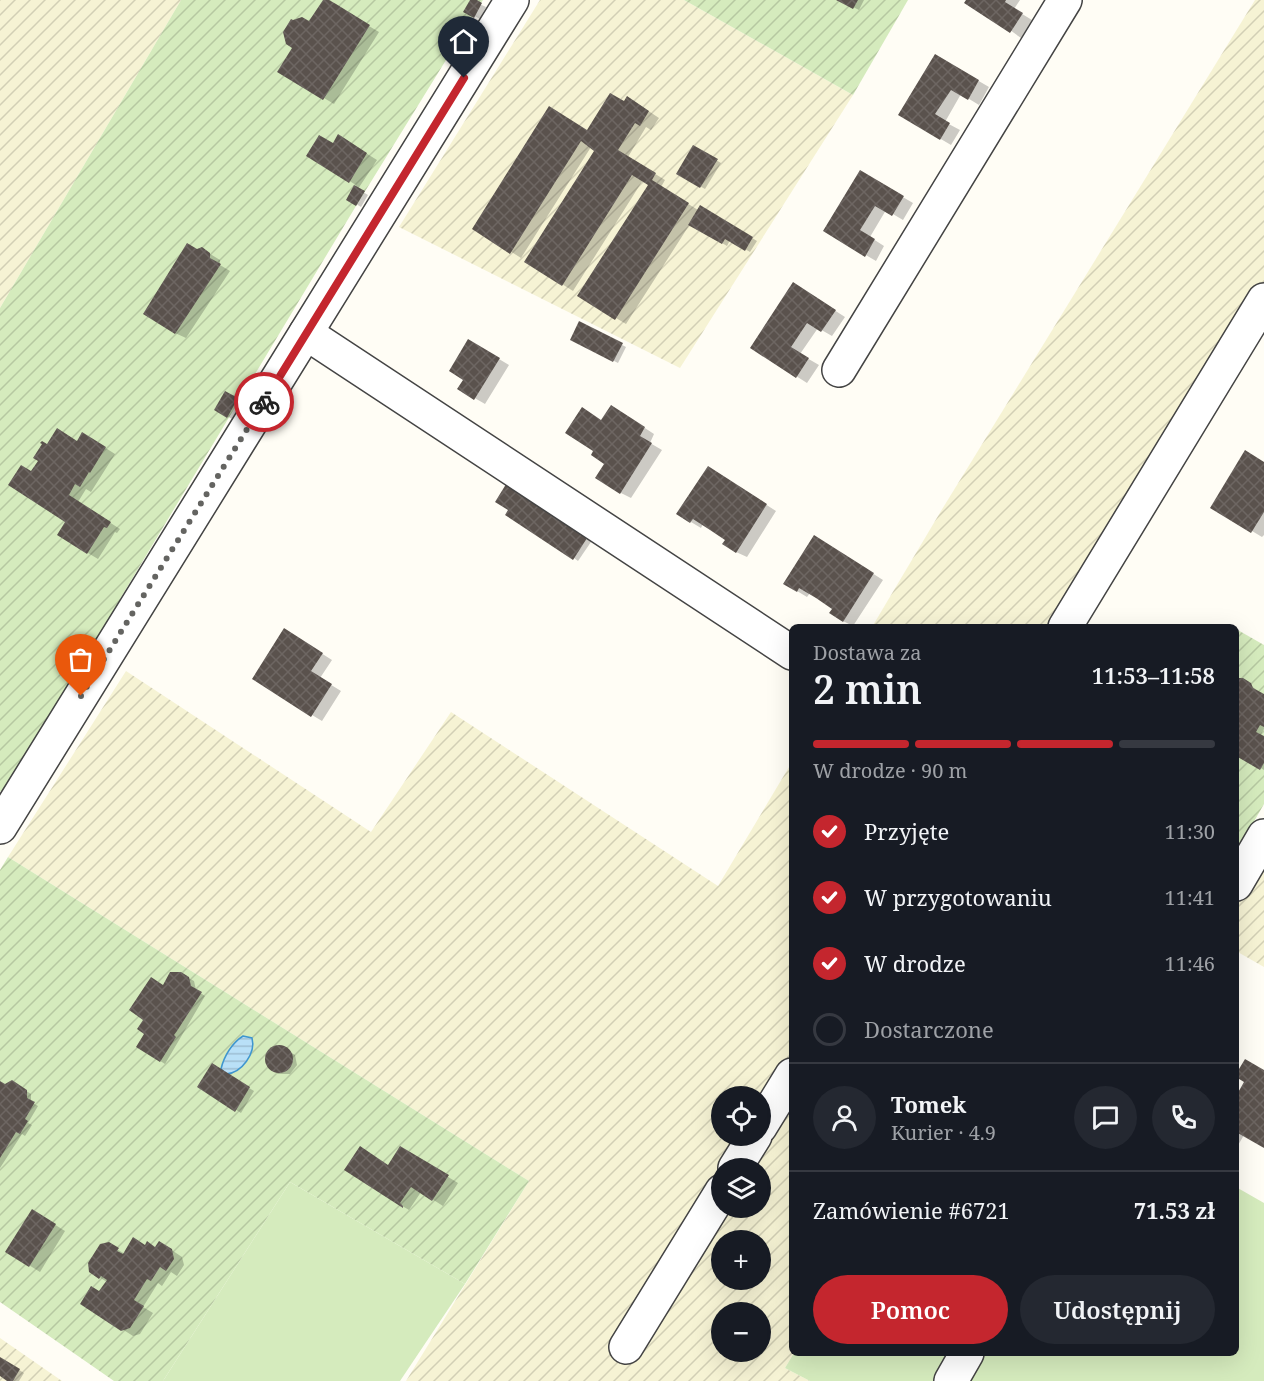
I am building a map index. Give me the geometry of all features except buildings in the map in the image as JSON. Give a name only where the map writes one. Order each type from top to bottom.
[{"type":"street","points":[[0,827],[512,0]]},
{"type":"street","points":[[839,370],[1065,0]]},
{"type":"street","points":[[1067,624],[1264,300]]},
{"type":"street","points":[[306,333],[789,651]]},
{"type":"street","points":[[1239,879],[1264,836]]},
{"type":"street","points":[[771,1108],[789,1080]]},
{"type":"street","points":[[626,1347],[711,1209]]},
{"type":"street","points":[[951,1381],[965,1356]]},
{"type":"shaded area","points":[[0,0],[181,0],[0,308]]},
{"type":"shaded area","points":[[540,0],[684,0],[853,95],[680,368],[399,227]]},
{"type":"shaded area","points":[[1255,0],[1264,0],[1264,293],[1068,624],[874,624]]},
{"type":"shaded area","points":[[126,671],[371,832],[451,712],[718,886],[789,767],[789,1356],[792,1356],[785,1368],[810,1381],[406,1381],[529,1181],[8,857]]},
{"type":"shaded area","points":[[1264,829],[1264,967],[1239,953],[1239,875]]},
{"type":"shaded area","points":[[0,1338],[62,1381],[0,1381]]},
{"type":"green space","points":[[181,0],[483,0],[356,206],[120,599],[127,604],[6,794],[0,791],[0,308]]},
{"type":"green space","points":[[684,0],[908,0],[853,95]]},
{"type":"green space","points":[[1239,631],[1264,645],[1264,804],[1239,848]]},
{"type":"green space","points":[[8,857],[529,1181],[465,1284],[290,1182],[163,1381],[114,1381],[0,1302],[0,870]]},
{"type":"green space","points":[[290,1182],[465,1284],[400,1381],[163,1381]]},
{"type":"green space","points":[[1239,1189],[1264,1203],[1264,1381],[810,1381],[785,1368],[792,1356],[1239,1356]]},
{"type":"water","points":[[243,1036],[252,1038],[250,1056],[237,1070],[226,1074],[221,1069],[224,1059],[232,1046]]},
{"type":"way so far","points":[[81,696],[264,402]]},
{"type":"route","points":[[264,402],[464,78]]}]
